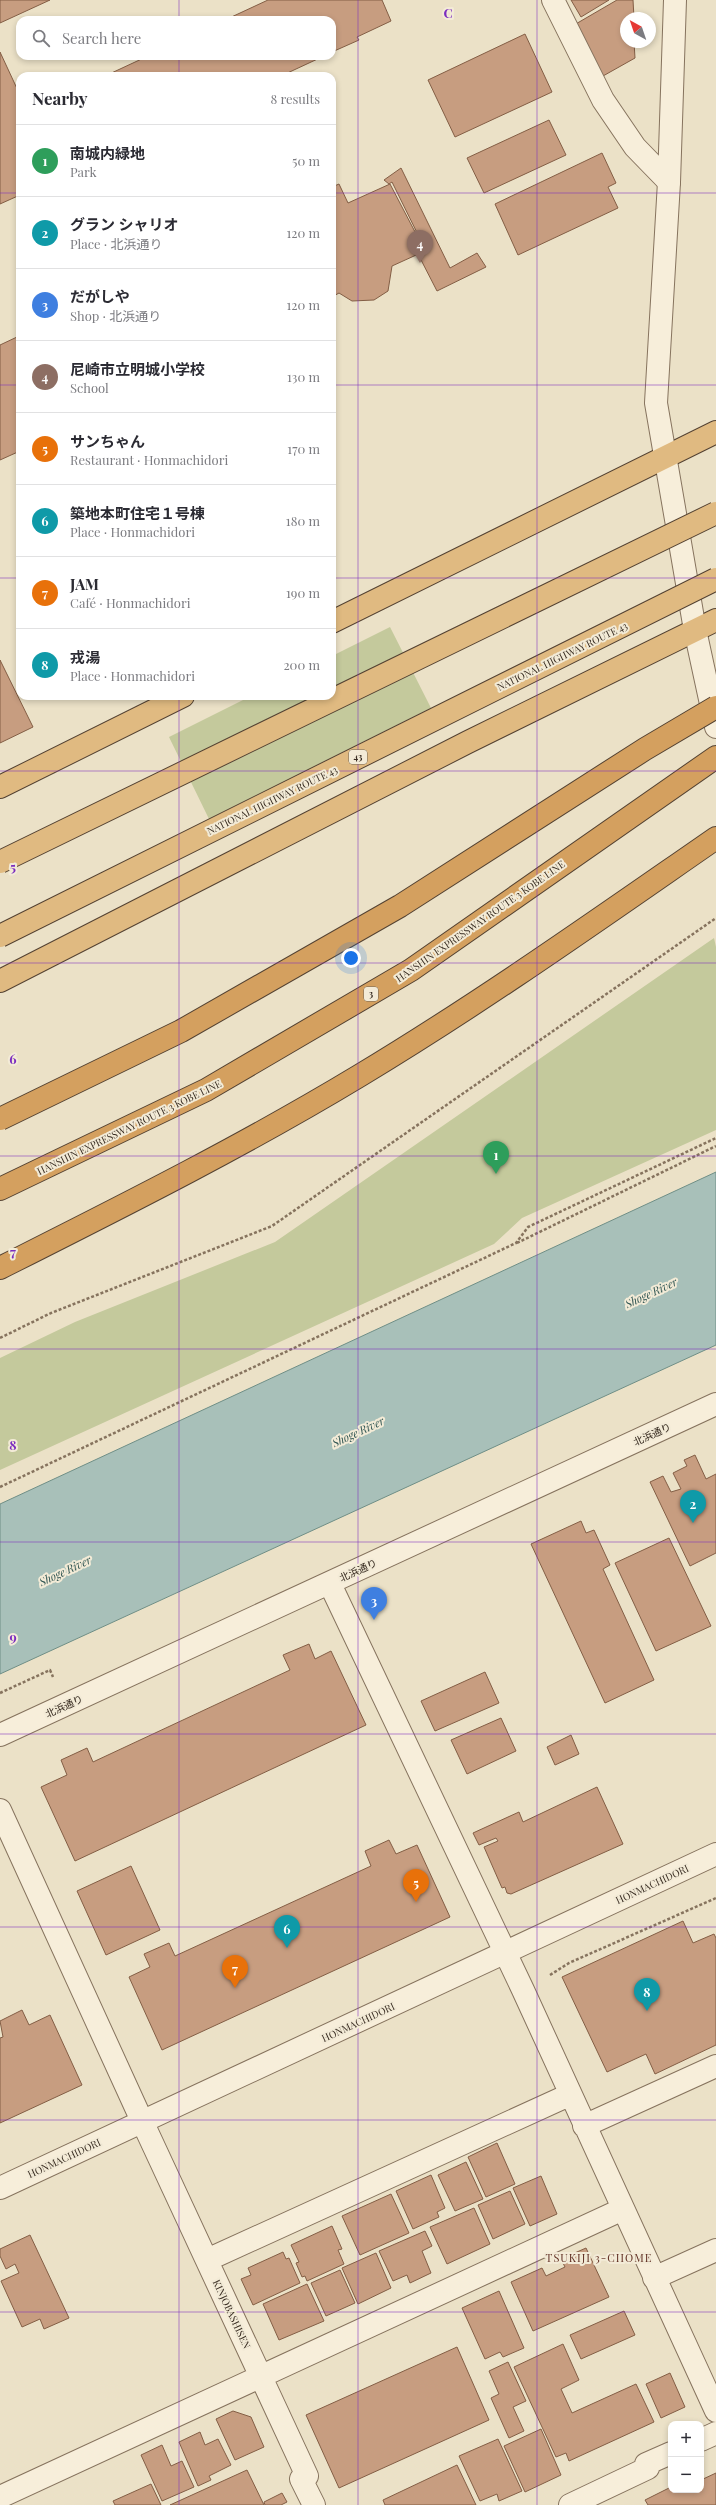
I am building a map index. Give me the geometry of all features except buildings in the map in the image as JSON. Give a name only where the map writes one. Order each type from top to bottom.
[{"type":"highway","points":[[336,620],[716,432]]},
{"type":"highway","points":[[336,698],[716,513]]},
{"type":"highway","name":"NATIONAL HIGHWAY ROUTE 43","points":[[0,936],[716,579]]},
{"type":"highway","points":[[0,981],[475,739],[716,620]]},
{"type":"highway","points":[[0,787],[175,700]]},
{"type":"highway","points":[[0,862],[332,700]]},
{"type":"highway","points":[[0,1119],[181,1031],[400,906],[645,749],[716,707]]},
{"type":"highway","name":"HANSHIN EXPRESSWAY ROUTE 3 KOBE LINE","points":[[0,1189],[206,1090],[411,970],[716,757]]},
{"type":"highway","points":[[0,1268],[168,1183],[359,1076],[535,963],[716,838]]},
{"type":"street","points":[[553,0],[603,100],[635,148],[669,182]]},
{"type":"street","points":[[676,0],[669,182],[656,403],[695,630],[716,728]]},
{"type":"street","name":"北浜通り","points":[[0,1735],[330,1584],[716,1404]]},
{"type":"street","points":[[330,1584],[506,1953],[569,2095],[716,2411]]},
{"type":"street","name":"KINJOBASHISEN","points":[[0,1810],[142,2122],[307,2476],[302,2479],[314,2505]]},
{"type":"street","name":"HONMACHIDORI","points":[[0,2188],[716,1854]]},
{"type":"street","points":[[584,2126],[716,2066]]},
{"type":"street","points":[[207,2260],[569,2095]]},
{"type":"street","points":[[0,2497],[622,2208]]},
{"type":"street","points":[[654,2278],[716,2250]]},
{"type":"street","points":[[704,2439],[716,2433]]},
{"type":"street","points":[[570,2505],[648,2468],[646,2464],[668,2454]]},
{"type":"path","points":[[0,1338],[51,1313],[272,1226],[716,918]]},
{"type":"path","points":[[516,1243],[528,1227],[716,1138]]},
{"type":"path","points":[[0,1487],[516,1243],[716,1146]]},
{"type":"path","points":[[0,1693],[50,1670],[55,1682]]},
{"type":"path","points":[[546,1978],[554,1970],[716,1898]]},
{"type":"green space","points":[[390,627],[431,708],[209,819],[169,737],[243,700],[336,700],[336,654]]},
{"type":"green space","points":[[714,938],[716,947],[716,1130],[522,1218],[494,1244],[0,1470],[0,1358],[75,1322],[275,1242]]},
{"type":"water","name":"Shoge River","points":[[716,1172],[716,1345],[0,1674],[0,1504]]},
{"type":"place","name":"尼崎市立明城小学校","points":[[420,263]]},
{"type":"place","name":"南城内緑地","points":[[496,1174]]},
{"type":"place","name":"グラン シャリオ","points":[[693,1523]]},
{"type":"place","name":"だがしや","points":[[374,1620]]},
{"type":"place","name":"サンちゃん","points":[[416,1902]]},
{"type":"place","name":"築地本町住宅１号棟","points":[[287,1948]]},
{"type":"place","name":"JAM","points":[[235,1988]]},
{"type":"place","name":"戎湯","points":[[647,2011]]},
{"type":"district","name":"TSUKIJI 3-CHOME","points":[[599,2258]]}]
